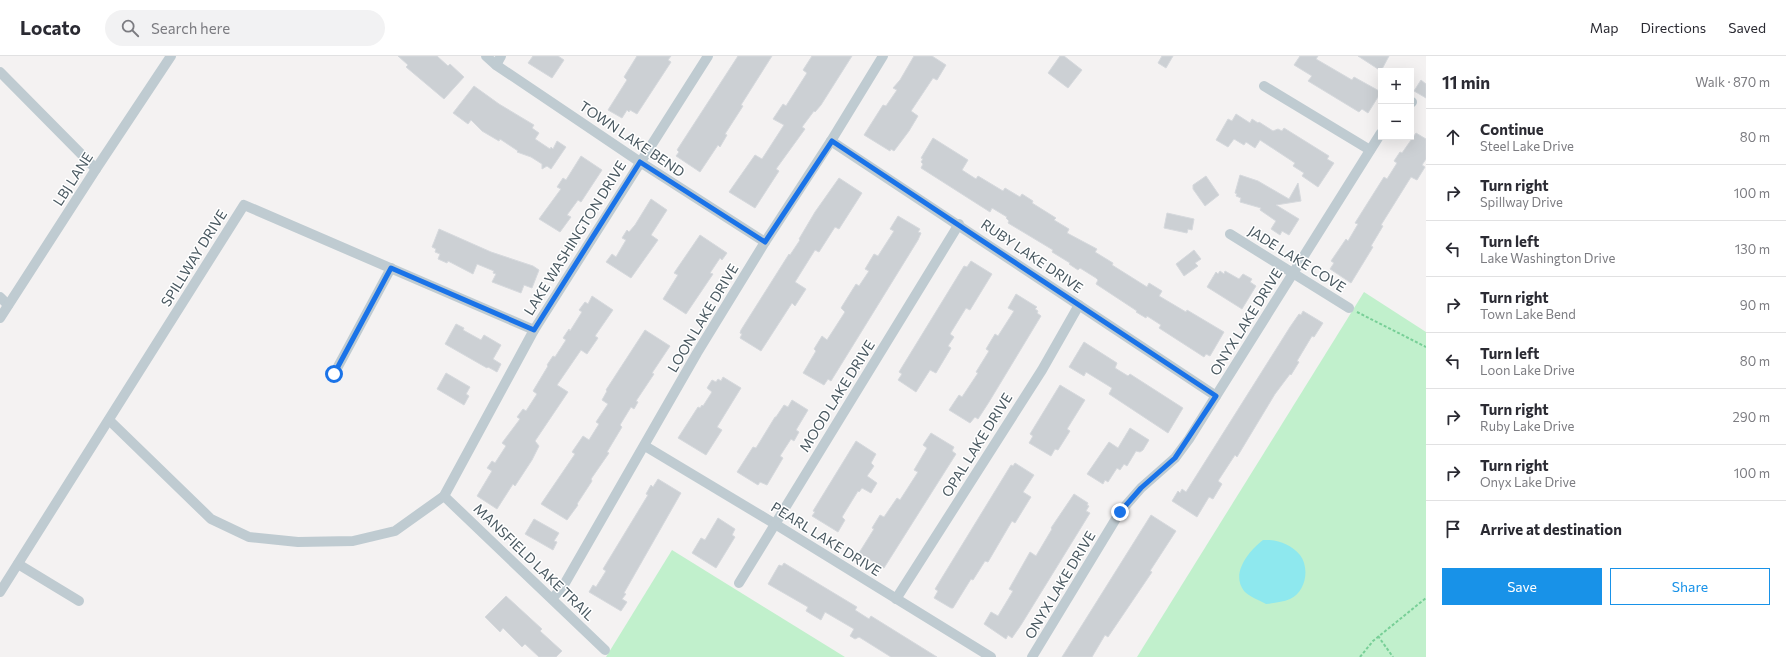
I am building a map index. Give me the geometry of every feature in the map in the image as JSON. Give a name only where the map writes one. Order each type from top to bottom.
[{"type":"street","name":"LBJ LANE","points":[[0,318],[96,168],[171,56]]},
{"type":"street","name":"TOWN LAKE BEND","points":[[486,56],[498,60],[640,162],[765,242]]},
{"type":"street","name":"LAKE WASHINGTON DRIVE","points":[[109,420],[211,519],[249,537],[298,542],[353,540],[396,531],[444,496],[534,330],[708,56]]},
{"type":"street","name":"LOON LAKE DRIVE","points":[[553,598],[565,583],[697,353],[765,242],[832,141],[883,56]]},
{"type":"street","points":[[0,72],[96,168]]},
{"type":"street","points":[[1264,86],[1370,150]]},
{"type":"street","name":"ONYX LAKE DRIVE","points":[[1032,657],[1120,512],[1141,488],[1175,458],[1216,396],[1378,138]]},
{"type":"street","name":"RUBY LAKE DRIVE","points":[[832,141],[1216,396]]},
{"type":"street","name":"SPILLWAY DRIVE","points":[[0,592],[244,205],[534,330]]},
{"type":"street","name":"MOOD LAKE DRIVE","points":[[739,583],[959,224]]},
{"type":"street","name":"JADE LAKE COVE","points":[[1230,234],[1349,308]]},
{"type":"street","points":[[334,374],[391,268]]},
{"type":"street","points":[[0,296],[8,305]]},
{"type":"street","name":"OPAL LAKE DRIVE","points":[[896,599],[1042,370],[1079,305]]},
{"type":"street","name":"PEARL LAKE DRIVE","points":[[645,446],[775,524],[990,657]]},
{"type":"street","name":"MANSFIELD LAKE TRAIL","points":[[444,496],[553,598],[605,650]]},
{"type":"street","points":[[18,564],[79,602]]},
{"type":"path","points":[[1349,308],[1426,347]]},
{"type":"path","points":[[1360,657],[1378,636],[1426,598]]},
{"type":"path","points":[[1378,636],[1394,657]]},
{"type":"green space","points":[[1364,292],[1426,332],[1426,657],[1137,657]]},
{"type":"green space","points":[[672,550],[845,657],[606,657]]},
{"type":"water","points":[[1263,540],[1278,541],[1288,545],[1300,555],[1303,560],[1305,566],[1305,579],[1303,585],[1300,591],[1290,599],[1266,604],[1246,593],[1240,584],[1239,577],[1243,562]]},
{"type":"building","points":[[398,56],[437,56],[448,66],[450,64],[464,77],[444,99],[406,67],[408,65]]},
{"type":"building","points":[[533,56],[558,56],[564,60],[552,78],[528,63]]},
{"type":"building","points":[[637,56],[671,56],[668,60],[671,62],[637,114],[627,110],[622,118],[608,110],[627,80],[624,77]]},
{"type":"building","points":[[738,56],[772,56],[741,105],[743,106],[725,134],[727,135],[720,147],[718,145],[700,172],[676,156],[679,152],[677,150]]},
{"type":"building","points":[[812,56],[852,56],[821,105],[815,112],[814,111],[802,127],[805,129],[776,169],[779,171],[755,208],[729,192],[755,155],[762,159],[784,125],[773,119],[783,104],[786,106],[807,73],[803,70]]},
{"type":"building","points":[[914,56],[932,56],[946,65],[937,80],[933,78],[911,111],[918,116],[909,131],[894,151],[891,149],[890,151],[864,135],[883,105],[886,106],[897,90],[893,88],[900,80]]},
{"type":"building","points":[[1060,56],[1064,56],[1082,70],[1068,88],[1048,73]]},
{"type":"building","points":[[1162,56],[1173,56],[1166,68],[1158,63]]},
{"type":"building","points":[[1300,56],[1318,56],[1316,59],[1352,80],[1354,77],[1378,90],[1378,97],[1368,113],[1362,109],[1359,112],[1308,81],[1312,76],[1294,65]]},
{"type":"building","points":[[1358,56],[1389,56],[1383,68],[1378,69]]},
{"type":"building","points":[[1421,80],[1426,84],[1426,98],[1414,91]]},
{"type":"building","points":[[474,86],[499,104],[534,125],[532,128],[539,133],[535,139],[550,149],[551,147],[553,149],[557,141],[566,147],[551,169],[547,166],[542,169],[542,164],[531,157],[517,152],[518,151],[500,139],[499,141],[482,131],[471,120],[468,124],[453,113]]},
{"type":"building","points":[[1236,114],[1250,123],[1252,119],[1258,123],[1259,122],[1273,131],[1278,129],[1282,131],[1284,128],[1329,156],[1327,159],[1334,163],[1318,187],[1302,176],[1304,173],[1293,166],[1295,163],[1260,140],[1255,148],[1246,142],[1244,145],[1234,139],[1228,147],[1216,140],[1228,119],[1232,121]]},
{"type":"building","points":[[1416,133],[1426,139],[1426,159],[1422,165],[1425,167],[1417,180],[1411,177],[1381,225],[1383,226],[1371,246],[1373,247],[1351,283],[1330,269],[1334,263],[1331,261],[1346,239],[1348,241],[1358,224],[1355,223],[1384,177],[1387,179],[1397,163],[1394,161],[1400,152],[1402,153],[1411,140],[1414,140]]},
{"type":"building","points":[[933,138],[968,160],[962,170],[976,179],[978,176],[1003,191],[1005,188],[1020,197],[1022,194],[1033,201],[1032,203],[1056,218],[1054,220],[1069,229],[1067,233],[1097,249],[1095,252],[1113,263],[1112,265],[1147,287],[1149,283],[1162,291],[1159,296],[1186,312],[1187,310],[1224,332],[1210,356],[1206,354],[1204,357],[1159,328],[1161,325],[1147,316],[1146,318],[1136,312],[1137,311],[1096,284],[1098,280],[1096,278],[1080,268],[1078,270],[1069,264],[1070,263],[1052,252],[1053,250],[1008,223],[1009,221],[1006,218],[1007,217],[992,208],[990,212],[921,168],[923,164],[921,162],[923,159],[921,158]]},
{"type":"building","points":[[581,156],[602,170],[581,202],[578,200],[567,215],[571,217],[560,232],[539,219],[561,189],[557,187],[563,178],[566,180]]},
{"type":"building","points":[[1240,175],[1258,181],[1289,199],[1298,183],[1301,201],[1276,205],[1299,219],[1289,235],[1282,231],[1280,235],[1271,229],[1276,221],[1260,210],[1261,208],[1240,202],[1241,198],[1236,196],[1237,194],[1235,193]]},
{"type":"building","points":[[1206,176],[1219,195],[1205,206],[1193,189],[1193,185]]},
{"type":"building","points":[[839,178],[862,193],[839,229],[835,227],[819,252],[815,250],[795,282],[806,289],[795,306],[792,303],[761,351],[740,338],[742,334],[740,333],[741,330],[789,254],[790,255],[800,240],[799,239],[815,212]]},
{"type":"building","points":[[651,199],[667,210],[651,235],[658,240],[631,278],[606,262],[612,254],[616,257],[626,240],[622,238],[627,230],[629,232],[635,225]]},
{"type":"building","points":[[1167,213],[1194,219],[1192,230],[1188,229],[1187,233],[1164,228]]},
{"type":"building","points":[[898,216],[920,229],[918,232],[921,233],[918,240],[831,381],[828,379],[824,385],[803,373],[816,351],[814,349],[822,336],[827,340],[845,312],[841,308],[856,284],[859,286],[869,271],[865,269],[874,254],[878,256],[894,231],[890,229]]},
{"type":"building","points":[[439,229],[491,252],[533,266],[539,270],[532,288],[524,285],[521,293],[492,282],[496,274],[493,273],[494,271],[477,264],[473,274],[448,261],[447,263],[438,259],[440,254],[435,252],[436,249],[432,247]]},
{"type":"building","points":[[700,235],[727,253],[722,260],[720,258],[710,273],[713,274],[686,314],[663,299],[678,275],[674,273]]},
{"type":"building","points":[[1194,250],[1201,259],[1195,263],[1198,266],[1184,276],[1176,264]]},
{"type":"building","points":[[971,261],[992,274],[970,310],[966,308],[950,334],[954,337],[948,346],[951,348],[936,373],[930,370],[916,392],[898,380],[902,374],[899,372],[964,266],[967,267]]},
{"type":"building","points":[[1220,271],[1224,274],[1225,271],[1239,279],[1243,274],[1252,279],[1250,282],[1256,286],[1242,309],[1207,287],[1216,272],[1218,274]]},
{"type":"building","points":[[1016,294],[1037,307],[1035,309],[1041,316],[978,419],[975,417],[970,423],[949,410],[959,395],[962,397],[978,373],[976,372],[989,351],[986,349],[995,334],[998,336],[1014,311],[1008,308]]},
{"type":"building","points":[[592,296],[613,310],[595,336],[598,338],[587,354],[581,350],[557,385],[568,392],[535,441],[539,446],[532,460],[515,486],[513,484],[497,509],[477,496],[492,471],[487,468],[492,461],[495,463],[506,446],[502,443],[520,419],[517,417],[523,409],[526,411],[537,394],[533,391],[548,366],[547,365],[553,356],[555,357],[566,340],[563,338],[569,329],[570,331],[582,312],[579,310],[585,302],[588,304]]},
{"type":"building","points":[[1303,311],[1323,323],[1314,337],[1312,336],[1297,361],[1299,362],[1291,375],[1290,374],[1275,394],[1237,457],[1235,455],[1218,481],[1222,484],[1213,499],[1209,497],[1197,517],[1172,501],[1178,491],[1180,493],[1182,489],[1186,492],[1290,327],[1299,314],[1301,315]]},
{"type":"building","points":[[456,324],[464,328],[463,330],[481,340],[484,335],[501,345],[493,359],[501,364],[497,372],[488,367],[487,368],[445,344]]},
{"type":"building","points":[[645,330],[670,346],[636,401],[638,402],[634,409],[631,407],[620,425],[622,427],[607,452],[609,453],[591,479],[592,481],[577,504],[578,505],[567,520],[541,504],[575,454],[572,452],[583,436],[589,440],[599,424],[596,422],[608,404],[602,400],[607,391],[606,390]]},
{"type":"building","points":[[1084,342],[1117,363],[1115,368],[1128,376],[1130,374],[1183,408],[1168,433],[1109,394],[1112,388],[1086,372],[1084,376],[1069,367]]},
{"type":"building","points":[[446,373],[470,387],[466,394],[469,396],[464,405],[437,389]]},
{"type":"building","points":[[723,377],[741,388],[717,427],[722,430],[706,455],[678,438],[698,407],[700,408],[702,405],[703,406],[712,392],[707,388],[712,380],[716,382],[718,379],[721,381]]},
{"type":"building","points":[[1060,385],[1085,400],[1067,429],[1070,431],[1058,450],[1055,449],[1051,456],[1029,443],[1033,436],[1030,434]]},
{"type":"building","points":[[792,400],[808,410],[796,430],[799,432],[794,441],[791,439],[780,456],[783,458],[767,485],[760,482],[758,485],[737,472],[753,447],[756,448],[784,405],[788,407]]},
{"type":"building","points":[[1130,428],[1149,440],[1143,450],[1140,452],[1136,451],[1127,466],[1124,464],[1120,470],[1117,468],[1108,482],[1105,480],[1103,484],[1087,474],[1109,442],[1118,448]]},
{"type":"building","points":[[931,433],[954,447],[952,451],[956,454],[884,568],[859,553],[874,529],[872,528],[880,515],[884,517],[897,498],[900,500],[918,472],[914,470],[927,448],[923,445]]},
{"type":"building","points":[[856,441],[876,454],[871,463],[874,466],[867,476],[877,483],[871,493],[862,488],[859,492],[858,491],[842,517],[845,520],[838,532],[812,516],[815,512],[813,511]]},
{"type":"building","points":[[1015,463],[1034,475],[1023,492],[1031,497],[1015,523],[1012,521],[988,562],[985,561],[973,580],[971,579],[953,608],[951,608],[934,598],[938,591],[935,589],[1011,465],[1013,466]]},
{"type":"building","points":[[658,479],[681,493],[624,593],[626,594],[622,599],[627,602],[621,611],[589,592],[593,585],[596,587],[606,571],[603,569],[648,495],[646,494],[651,485],[653,487]]},
{"type":"building","points":[[1074,494],[1088,503],[1087,505],[1089,506],[1086,511],[1090,513],[1021,625],[1012,638],[1008,635],[1006,639],[984,624],[991,612],[998,616],[1013,591],[1009,589],[1030,552],[1036,556],[1052,529],[1051,528]]},
{"type":"building","points":[[1151,515],[1176,531],[1150,571],[1152,572],[1108,637],[1105,635],[1092,657],[1062,657]]},
{"type":"building","points":[[718,518],[735,529],[732,535],[735,537],[716,568],[692,553],[701,538],[705,540]]},
{"type":"building","points":[[534,519],[559,533],[554,541],[557,542],[553,550],[525,534]]},
{"type":"building","points":[[784,563],[857,607],[855,610],[869,619],[871,616],[937,657],[891,657],[859,637],[855,639],[850,636],[854,629],[825,612],[821,620],[806,611],[808,607],[768,584],[779,565],[782,566]]},
{"type":"building","points":[[506,596],[542,629],[540,631],[562,651],[556,657],[539,657],[525,644],[522,647],[503,628],[500,632],[485,617]]},
{"type":"route","points":[[334,374],[391,268],[534,330],[640,162],[765,242],[832,141],[1216,396],[1175,458],[1141,488],[1120,512]]}]
